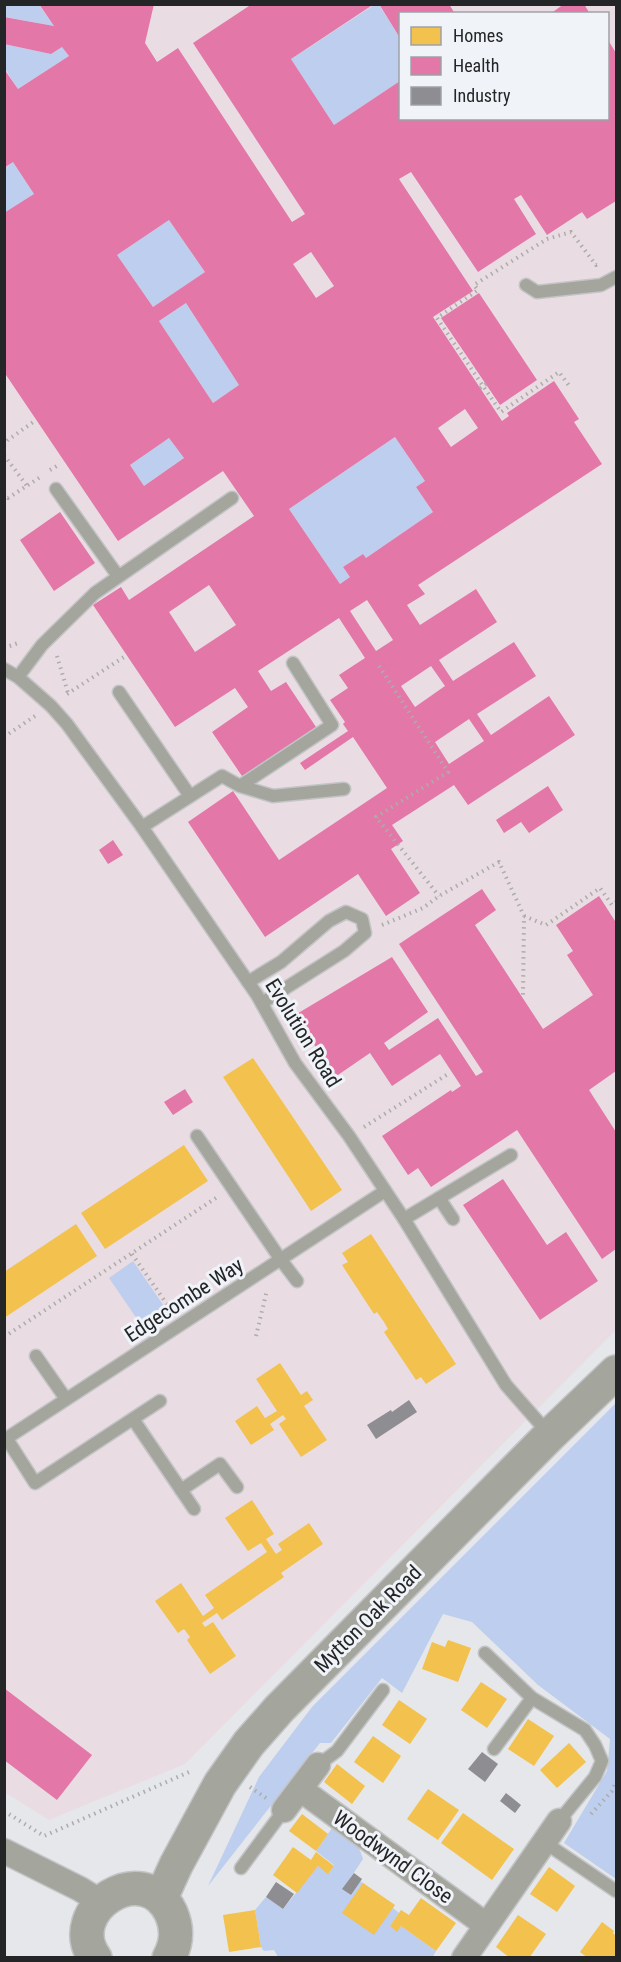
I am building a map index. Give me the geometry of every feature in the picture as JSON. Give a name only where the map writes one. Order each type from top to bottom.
[{"type":"main road","name":"Mytton Oak Road","points":[[161,1898],[215,1793],[249,1743],[279,1709],[550,1435],[616,1372]]},
{"type":"main road","points":[[95,1958],[88,1940],[88,1926],[92,1913],[101,1902],[114,1893],[131,1887],[147,1890],[161,1898],[170,1910],[176,1924],[176,1940],[169,1958]]},
{"type":"street","points":[[284,1810],[318,1765]]},
{"type":"street","name":"Woodwynd Close","points":[[300,1789],[486,1925]]},
{"type":"street","points":[[464,1958],[559,1821]]},
{"type":"street","points":[[4,1851],[101,1902]]},
{"type":"lane","points":[[526,285],[537,292],[601,285],[616,277]]},
{"type":"lane","points":[[56,489],[118,576]]},
{"type":"lane","points":[[18,677],[42,645],[95,593],[232,498]]},
{"type":"lane","points":[[240,786],[332,724],[293,663]]},
{"type":"lane","name":"Evolution Road","points":[[4,669],[18,677],[51,705],[142,827],[262,1003],[295,1063],[349,1136],[404,1219],[506,1385],[550,1435]]},
{"type":"lane","points":[[119,692],[190,796]]},
{"type":"lane","points":[[142,827],[222,776],[240,786],[273,796],[344,789]]},
{"type":"lane","points":[[248,982],[281,962],[329,921],[346,912],[362,919],[365,933],[344,951],[262,1003]]},
{"type":"lane","points":[[196,1136],[232,1188],[277,1262],[297,1281]]},
{"type":"lane","points":[[404,1219],[511,1155]]},
{"type":"lane","name":"Edgecombe Way","points":[[5,1439],[385,1191]]},
{"type":"lane","points":[[439,1198],[453,1220]]},
{"type":"lane","points":[[36,1356],[66,1399]]},
{"type":"lane","points":[[5,1439],[35,1483],[160,1401]]},
{"type":"lane","points":[[133,1419],[194,1509]]},
{"type":"lane","points":[[182,1490],[220,1464],[237,1487]]},
{"type":"lane","points":[[485,1653],[532,1698],[585,1730],[595,1745],[602,1761],[595,1777],[559,1821]]},
{"type":"lane","points":[[318,1765],[337,1751],[383,1690]]},
{"type":"lane","points":[[494,1749],[532,1698]]},
{"type":"lane","points":[[241,1868],[284,1810]]},
{"type":"lane","points":[[544,1842],[616,1891]]},
{"type":"path","points":[[483,386],[501,412],[559,372],[570,387]]},
{"type":"path","points":[[4,446],[8,440],[36,420]]},
{"type":"path","points":[[4,455],[27,486]]},
{"type":"path","points":[[4,493],[6,500],[60,464]]},
{"type":"path","points":[[55,651],[60,662],[67,694],[126,654]]},
{"type":"path","points":[[379,666],[448,772],[376,818],[440,896]]},
{"type":"path","points":[[4,737],[37,714]]},
{"type":"path","points":[[365,933],[423,908],[499,862],[524,916],[523,998]]},
{"type":"path","points":[[524,916],[546,924],[600,888],[612,904],[616,902]]},
{"type":"path","points":[[363,1128],[448,1074]]},
{"type":"path","points":[[4,1337],[232,1188]]},
{"type":"path","points":[[132,1254],[181,1326]]},
{"type":"path","points":[[256,1336],[277,1262]]},
{"type":"path","points":[[4,1811],[44,1836],[189,1772]]},
{"type":"shaded area","points":[[4,5],[616,5],[616,1330],[185,1764],[49,1820],[4,1792]]},
{"type":"shaded area","points":[[4,5],[39,5],[54,26],[5,17]]},
{"type":"shaded area","points":[[374,5],[379,5],[399,36],[399,82],[334,125],[291,59]]},
{"type":"shaded area","points":[[4,44],[51,54],[62,47],[69,56],[18,89],[5,69]]},
{"type":"shaded area","points":[[13,162],[34,194],[5,213],[5,168]]},
{"type":"shaded area","points":[[169,220],[205,272],[153,307],[117,255]]},
{"type":"shaded area","points":[[186,303],[239,385],[213,403],[159,321]]},
{"type":"shaded area","points":[[395,437],[425,481],[416,487],[433,512],[366,558],[363,554],[343,567],[350,577],[340,584],[289,509]]},
{"type":"shaded area","points":[[169,438],[184,458],[144,486],[130,465]]},
{"type":"shaded area","points":[[133,1261],[170,1315],[146,1332],[109,1278]]},
{"type":"shaded area","points":[[616,1403],[616,1879],[564,1843],[607,1771],[610,1739],[538,1685],[472,1622],[443,1614],[402,1693],[382,1678],[331,1743],[320,1743],[208,1886],[259,1777],[312,1707]]},
{"type":"shaded area","points":[[332,1828],[359,1848],[363,1859],[343,1889],[351,1895],[360,1881],[363,1883],[399,1913],[390,1926],[397,1931],[401,1926],[436,1951],[432,1958],[278,1957],[274,1950],[264,1951],[261,1947],[255,1910],[266,1897],[283,1909],[318,1866],[329,1873],[334,1865],[316,1851]]},
{"type":"building: Homes","points":[[253,1058],[342,1190],[311,1211],[223,1077]]},
{"type":"building: Homes","points":[[184,1145],[208,1181],[105,1249],[81,1213]]},
{"type":"building: Homes","points":[[76,1224],[97,1256],[4,1318],[4,1272]]},
{"type":"building: Homes","points":[[371,1234],[456,1364],[426,1384],[421,1377],[416,1380],[384,1332],[388,1329],[384,1322],[377,1312],[374,1314],[342,1265],[348,1262],[342,1253]]},
{"type":"building: Homes","points":[[280,1363],[301,1395],[307,1391],[313,1400],[304,1406],[327,1440],[301,1457],[279,1424],[286,1419],[283,1415],[270,1424],[274,1430],[251,1445],[235,1421],[257,1406],[265,1418],[277,1411],[256,1379]]},
{"type":"building: Homes","points":[[252,1500],[274,1534],[266,1539],[276,1554],[282,1550],[278,1544],[309,1523],[323,1544],[281,1573],[284,1577],[222,1620],[217,1613],[202,1623],[205,1627],[213,1622],[236,1656],[210,1674],[187,1640],[190,1637],[184,1629],[178,1633],[155,1601],[181,1583],[203,1616],[214,1608],[205,1595],[267,1552],[261,1543],[248,1551],[225,1518]]},
{"type":"building: Homes","points":[[448,1640],[471,1648],[458,1682],[422,1669],[432,1642],[445,1647]]},
{"type":"building: Homes","points":[[481,1682],[507,1699],[487,1728],[461,1710]]},
{"type":"building: Homes","points":[[399,1700],[427,1719],[410,1744],[382,1725]]},
{"type":"building: Homes","points":[[528,1719],[554,1736],[534,1766],[508,1749]]},
{"type":"building: Homes","points":[[373,1736],[401,1756],[383,1783],[354,1762]]},
{"type":"building: Homes","points":[[569,1743],[586,1762],[557,1788],[540,1770]]},
{"type":"building: Homes","points":[[337,1764],[365,1786],[352,1804],[324,1782]]},
{"type":"building: Homes","points":[[428,1789],[459,1810],[438,1840],[407,1819]]},
{"type":"building: Homes","points":[[463,1813],[514,1849],[492,1880],[441,1843]]},
{"type":"building: Homes","points":[[302,1814],[328,1834],[316,1851],[289,1831]]},
{"type":"building: Homes","points":[[293,1847],[311,1860],[316,1852],[334,1866],[328,1874],[318,1866],[297,1893],[273,1875]]},
{"type":"building: Homes","points":[[549,1867],[575,1886],[557,1912],[530,1894]]},
{"type":"building: Homes","points":[[363,1883],[395,1905],[374,1935],[342,1913]]},
{"type":"building: Homes","points":[[421,1898],[456,1923],[436,1951],[401,1926],[397,1932],[390,1926],[401,1910],[409,1915]]},
{"type":"building: Homes","points":[[255,1910],[261,1947],[229,1952],[223,1915]]},
{"type":"building: Homes","points":[[518,1915],[546,1934],[529,1958],[510,1958],[496,1947]]},
{"type":"building: Homes","points":[[602,1922],[614,1931],[616,1955],[614,1958],[588,1958],[580,1952]]},
{"type":"building: Health","points":[[39,4],[154,4],[145,43],[157,62],[178,48],[292,222],[305,214],[193,43],[252,4],[374,4],[291,59],[334,125],[399,82],[399,120],[609,120],[609,42],[616,53],[616,201],[587,219],[582,212],[547,235],[521,195],[514,199],[536,234],[478,272],[411,172],[399,179],[473,291],[433,317],[502,421],[509,416],[507,413],[554,381],[579,419],[574,422],[602,464],[418,585],[425,594],[407,605],[420,625],[476,589],[497,622],[439,660],[453,681],[514,642],[536,676],[477,714],[491,735],[549,696],[575,735],[468,805],[454,785],[392,825],[403,841],[391,849],[420,893],[386,916],[358,874],[265,937],[188,822],[233,791],[279,860],[387,788],[353,737],[305,770],[300,763],[348,731],[343,724],[345,722],[330,700],[348,688],[339,675],[365,658],[339,618],[258,671],[271,691],[286,682],[318,730],[244,779],[212,732],[248,707],[235,688],[175,727],[93,605],[121,587],[129,600],[254,516],[223,471],[118,541],[4,372],[4,213],[34,194],[13,162],[4,168],[4,69],[18,89],[69,56],[62,47],[51,54],[4,44],[4,17],[54,26]],"holes":[[[169,220],[205,272],[153,307],[117,255]],[[311,252],[334,286],[316,298],[293,264]],[[186,303],[239,385],[213,403],[159,321]],[[465,409],[478,428],[451,447],[438,428]],[[395,437],[425,481],[416,487],[433,512],[366,558],[363,554],[343,567],[350,577],[340,584],[289,509]],[[169,438],[184,458],[144,486],[130,465]],[[209,585],[236,625],[195,652],[169,612]],[[367,600],[393,640],[376,651],[350,611]],[[431,666],[445,686],[415,707],[401,686]],[[469,719],[484,741],[449,764],[435,742]]]},
{"type":"building: Health","points":[[379,4],[449,4],[454,12],[399,12],[399,36]]},
{"type":"building: Health","points":[[564,4],[584,4],[589,12],[553,12]]},
{"type":"building: Health","points":[[479,293],[537,380],[500,405],[441,318]]},
{"type":"building: Health","points":[[60,512],[95,563],[54,591],[20,540]]},
{"type":"building: Health","points":[[548,786],[563,810],[529,833],[521,822],[504,833],[496,820]]},
{"type":"building: Health","points":[[113,840],[123,855],[108,864],[99,850]]},
{"type":"building: Health","points":[[482,889],[496,910],[475,925],[543,1029],[593,995],[567,955],[573,951],[556,925],[599,896],[616,920],[616,1071],[589,1090],[616,1132],[616,1249],[602,1259],[517,1130],[431,1187],[418,1168],[408,1175],[382,1136],[451,1090],[452,1092],[461,1086],[440,1054],[392,1086],[370,1053],[335,1077],[295,1015],[392,957],[428,1012],[384,1043],[389,1050],[438,1018],[476,1076],[483,1072],[399,944]]},
{"type":"building: Health","points":[[185,1089],[193,1102],[173,1115],[164,1102]]},
{"type":"building: Health","points":[[503,1179],[547,1245],[566,1232],[598,1281],[540,1320],[463,1205]]},
{"type":"building: Health","points":[[4,1688],[92,1755],[57,1800],[4,1760]]},
{"type":"building: Industry","points":[[409,1400],[417,1412],[376,1439],[367,1425]]},
{"type":"building: Industry","points":[[482,1752],[498,1764],[485,1782],[468,1769]]},
{"type":"building: Industry","points":[[506,1793],[521,1805],[515,1813],[500,1801]]},
{"type":"building: Industry","points":[[354,1873],[362,1879],[351,1895],[342,1889]]},
{"type":"building: Industry","points":[[276,1882],[294,1894],[283,1909],[266,1897]]}]
